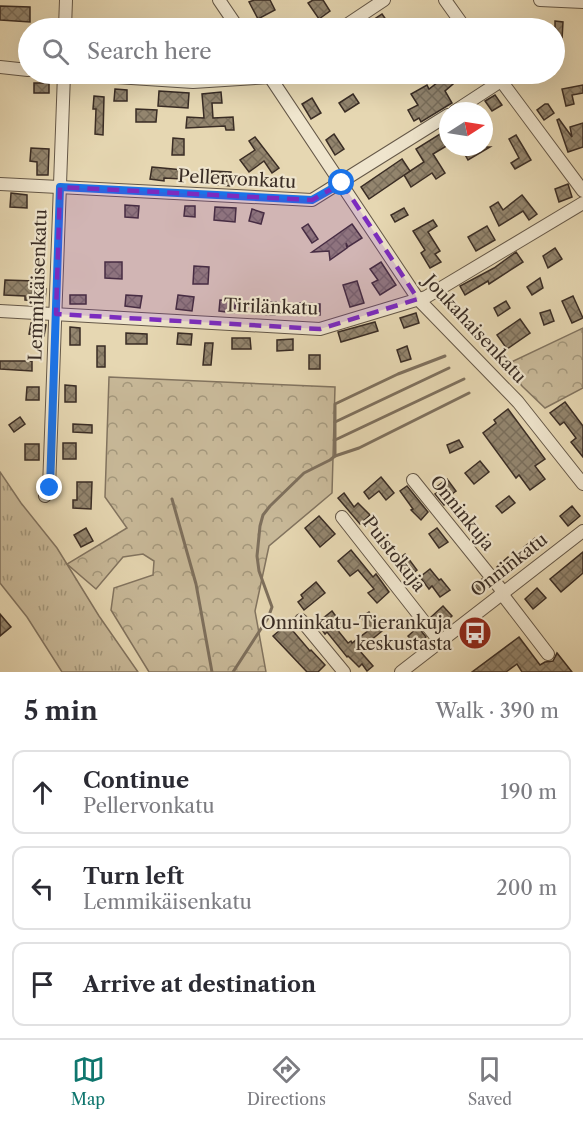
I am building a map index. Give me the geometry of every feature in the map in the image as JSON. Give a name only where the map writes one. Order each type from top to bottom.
[{"type":"street","points":[[65,18],[66,0]]},
{"type":"street","points":[[219,0],[231,18]]},
{"type":"street","points":[[357,18],[384,0]]},
{"type":"street","points":[[445,0],[458,18]]},
{"type":"street","points":[[540,0],[583,2]]},
{"type":"street","points":[[0,68],[18,69]]},
{"type":"street","name":"Lemmikäisenkatu","points":[[45,496],[50,488],[64,84]]},
{"type":"street","name":"Joukahaisenkatu","points":[[277,84],[418,299],[518,402],[583,484]]},
{"type":"street","points":[[467,102],[490,84]]},
{"type":"street","points":[[504,84],[583,191]]},
{"type":"street","name":"Pellervonkatu","points":[[0,184],[312,200],[439,121]]},
{"type":"street","name":"Tirilänkatu","points":[[0,311],[320,329],[426,297],[583,202]]},
{"type":"street","name":"Onninkuja","points":[[413,480],[500,588],[502,594],[548,654]]},
{"type":"street","name":"Puistokuja","points":[[342,517],[440,642]]},
{"type":"street","name":"Onninkatu","points":[[401,672],[583,531]]},
{"type":"street","points":[[301,620],[344,672]]},
{"type":"highlighted area","points":[[342,183],[418,299],[320,329],[56,314],[60,187],[312,200]]},
{"type":"green space","points":[[583,328],[583,388],[545,408],[522,386],[505,365]]},
{"type":"green space","points":[[109,377],[335,387],[332,493],[269,546],[255,611],[266,672],[149,672],[111,610],[114,588],[153,575],[154,561],[143,554],[123,557],[96,589],[67,564],[127,528],[105,497]]},
{"type":"green space","points":[[0,472],[21,503],[57,548],[99,616],[138,672],[62,672],[27,617],[0,583]]},
{"type":"building","points":[[270,0],[275,10],[257,18],[249,2]]},
{"type":"building","points":[[313,0],[323,0],[330,11],[318,18],[308,3]]},
{"type":"building","points":[[0,6],[30,7],[30,18],[18,18],[18,21],[0,20]]},
{"type":"building","points":[[34,84],[49,84],[49,93],[34,93]]},
{"type":"building","points":[[435,84],[453,84],[445,91],[451,102],[439,102],[439,111],[421,122],[419,118],[414,121],[408,110],[418,105],[411,94],[427,85],[429,89]]},
{"type":"building","points":[[583,85],[583,93],[572,95],[574,104],[566,106],[562,89]]},
{"type":"building","points":[[115,89],[127,90],[127,101],[114,101]]},
{"type":"building","points":[[159,91],[189,93],[188,108],[158,106]]},
{"type":"building","points":[[221,92],[222,103],[212,103],[213,118],[233,117],[234,130],[226,130],[225,126],[186,128],[187,117],[204,118],[202,94]]},
{"type":"building","points":[[353,94],[359,103],[345,112],[339,103]]},
{"type":"building","points":[[495,95],[502,105],[493,110],[493,102],[485,101]]},
{"type":"building","points":[[94,96],[104,97],[103,135],[95,134]]},
{"type":"building","points":[[312,98],[321,113],[311,119],[302,104]]},
{"type":"building","points":[[548,104],[554,113],[544,120],[537,110]]},
{"type":"building","points":[[136,109],[157,110],[156,122],[136,122]]},
{"type":"building","points":[[559,119],[572,137],[570,127],[583,123],[583,147],[568,152],[557,120]]},
{"type":"building","points":[[334,134],[344,149],[335,155],[326,140]]},
{"type":"building","points":[[439,135],[439,150],[433,154],[445,173],[436,179],[432,173],[411,187],[404,175],[424,162],[416,149]]},
{"type":"building","points":[[516,135],[531,160],[515,169],[511,163],[519,158],[509,139]]},
{"type":"building","points":[[255,137],[279,168],[272,173],[264,161],[249,172],[240,160],[255,150],[249,141]]},
{"type":"building","points":[[173,138],[184,139],[184,155],[172,155]]},
{"type":"building","points":[[31,148],[49,149],[48,175],[37,175],[37,162],[30,161]]},
{"type":"building","points":[[402,159],[410,171],[369,199],[361,187]]},
{"type":"building","points":[[152,167],[183,170],[182,179],[164,178],[164,181],[150,179]]},
{"type":"building","points":[[211,171],[231,172],[230,186],[210,184]]},
{"type":"building","points":[[568,184],[572,197],[559,202],[555,189]]},
{"type":"building","points":[[11,193],[27,195],[27,208],[10,207]]},
{"type":"building","points":[[522,195],[537,214],[529,220],[523,211],[499,226],[490,207],[498,202],[503,210]]},
{"type":"building","points":[[125,205],[139,206],[138,218],[125,217]]},
{"type":"building","points":[[185,206],[195,206],[195,217],[184,216]]},
{"type":"building","points":[[215,207],[236,208],[235,222],[214,220]]},
{"type":"building","points":[[404,208],[408,215],[395,222],[391,215]]},
{"type":"building","points":[[252,209],[264,213],[261,224],[249,221]]},
{"type":"building","points":[[433,220],[437,226],[428,232],[440,251],[435,254],[441,262],[430,268],[421,253],[425,250],[413,231]]},
{"type":"building","points":[[308,224],[318,239],[312,243],[302,228]]},
{"type":"building","points":[[352,224],[362,238],[348,247],[346,243],[347,248],[330,260],[329,251],[312,252]]},
{"type":"building","points":[[487,226],[495,240],[476,251],[468,237]]},
{"type":"building","points":[[555,248],[562,259],[548,268],[543,256]]},
{"type":"building","points":[[516,252],[523,262],[489,284],[488,281],[465,295],[460,286],[494,268]]},
{"type":"building","points":[[105,262],[122,262],[122,279],[105,278]]},
{"type":"building","points":[[381,262],[396,285],[380,295],[372,283],[378,280],[370,269]]},
{"type":"building","points":[[194,266],[209,267],[208,284],[193,284]]},
{"type":"building","points":[[540,278],[543,288],[532,295],[527,287]]},
{"type":"building","points":[[5,280],[35,281],[34,288],[46,289],[45,301],[25,300],[25,296],[4,295]]},
{"type":"building","points":[[357,281],[364,303],[350,307],[343,285]]},
{"type":"building","points":[[70,295],[86,295],[86,304],[70,304]]},
{"type":"building","points":[[126,295],[142,296],[140,308],[125,306]]},
{"type":"building","points":[[178,295],[194,297],[192,311],[176,309]]},
{"type":"building","points":[[573,296],[583,318],[572,323],[562,301]]},
{"type":"building","points":[[220,300],[236,302],[234,313],[219,311]]},
{"type":"building","points":[[506,301],[510,308],[498,316],[494,308]]},
{"type":"building","points":[[260,302],[276,302],[275,315],[260,314]]},
{"type":"building","points":[[300,303],[320,304],[320,315],[300,314]]},
{"type":"building","points":[[550,310],[554,321],[544,325],[540,313]]},
{"type":"building","points":[[416,313],[419,323],[404,328],[400,318]]},
{"type":"building","points":[[520,319],[530,333],[507,349],[497,335]]},
{"type":"building","points":[[375,322],[378,331],[341,342],[338,332]]},
{"type":"building","points":[[31,323],[46,325],[44,336],[29,334]]},
{"type":"building","points":[[70,327],[80,328],[80,345],[70,345]]},
{"type":"building","points":[[126,333],[147,334],[147,344],[126,344]]},
{"type":"building","points":[[178,333],[192,334],[191,345],[177,344]]},
{"type":"building","points":[[232,338],[250,338],[251,349],[232,349]]},
{"type":"building","points":[[293,339],[293,350],[277,351],[277,340]]},
{"type":"building","points":[[205,343],[213,343],[211,365],[203,365]]},
{"type":"building","points":[[97,346],[105,346],[105,367],[97,367]]},
{"type":"building","points":[[407,346],[411,359],[401,362],[397,350]]},
{"type":"building","points":[[309,355],[320,355],[320,369],[309,369]]},
{"type":"building","points":[[0,361],[32,361],[32,371],[0,369]]},
{"type":"building","points":[[65,385],[76,386],[76,402],[65,402]]},
{"type":"building","points":[[27,387],[39,387],[39,400],[26,400]]},
{"type":"building","points":[[565,402],[583,426],[583,457],[571,442],[576,438],[564,422],[560,425],[550,413]]},
{"type":"building","points":[[508,409],[545,459],[535,466],[545,479],[530,490],[519,475],[516,478],[483,433]]},
{"type":"building","points":[[20,417],[25,424],[14,432],[9,425]]},
{"type":"building","points":[[73,424],[92,425],[92,433],[73,432]]},
{"type":"building","points":[[459,440],[463,447],[450,453],[447,445]]},
{"type":"building","points":[[63,443],[76,443],[76,459],[63,459]]},
{"type":"building","points":[[25,444],[39,444],[39,460],[25,460]]},
{"type":"building","points":[[480,461],[489,472],[474,484],[465,473]]},
{"type":"building","points":[[381,477],[394,493],[386,500],[379,491],[369,499],[364,492]]},
{"type":"building","points":[[447,479],[456,491],[452,494],[454,498],[444,505],[435,494],[441,490],[438,486]]},
{"type":"building","points":[[77,482],[92,482],[91,509],[73,508],[73,500],[77,500]]},
{"type":"building","points":[[407,486],[428,512],[421,520],[411,510],[413,509],[400,491]]},
{"type":"building","points":[[344,493],[354,507],[358,503],[370,515],[360,524],[338,498]]},
{"type":"building","points":[[509,496],[515,503],[502,513],[496,506]]},
{"type":"building","points":[[572,506],[580,516],[568,526],[560,516]]},
{"type":"building","points":[[319,516],[335,534],[320,547],[305,528]]},
{"type":"building","points":[[86,528],[93,541],[81,547],[74,535]]},
{"type":"building","points":[[437,528],[448,542],[439,548],[429,534]]},
{"type":"building","points":[[535,538],[542,547],[531,556],[524,547]]},
{"type":"building","points":[[351,550],[373,577],[376,574],[389,592],[377,603],[368,593],[374,589],[358,570],[350,576],[338,561]]},
{"type":"building","points":[[583,552],[583,573],[561,592],[550,579]]},
{"type":"building","points":[[405,554],[417,570],[408,577],[395,562]]},
{"type":"building","points":[[508,557],[516,565],[506,575],[497,567]]},
{"type":"building","points":[[430,569],[450,590],[440,597],[432,586],[429,589],[420,577]]},
{"type":"building","points":[[482,579],[489,587],[482,594],[474,586]]},
{"type":"building","points":[[316,582],[325,593],[304,610],[298,602],[303,598],[301,595]]},
{"type":"building","points":[[537,588],[546,598],[533,609],[525,599]]},
{"type":"building","points":[[443,606],[452,616],[439,628],[431,617]]},
{"type":"building","points":[[332,611],[341,623],[335,627],[348,643],[351,641],[352,643],[369,630],[361,617],[369,612],[376,623],[380,620],[387,627],[359,650],[373,666],[367,671],[362,664],[359,667],[347,657],[317,623]]},
{"type":"building","points":[[0,614],[11,627],[0,636]]},
{"type":"building","points":[[287,624],[325,665],[318,672],[307,672],[273,636]]},
{"type":"building","points":[[418,627],[426,637],[416,646],[408,636]]},
{"type":"building","points":[[519,637],[540,665],[553,661],[557,653],[572,672],[522,672],[517,664],[506,672],[472,672]]},
{"type":"waterway","points":[[335,456],[335,404],[398,374],[445,356]]},
{"type":"waterway","points":[[335,422],[449,368]]},
{"type":"waterway","points":[[335,440],[464,379]]},
{"type":"waterway","points":[[233,672],[268,618],[272,607],[259,571],[257,556],[260,526],[263,515],[270,506],[304,473],[469,393]]},
{"type":"waterway","points":[[172,499],[196,584],[212,672]]},
{"type":"place","name":"Onninkatu-Tierankuja keskustasta","points":[[475,633]]},
{"type":"route","points":[[50,488],[60,187],[312,200],[342,183]]}]
